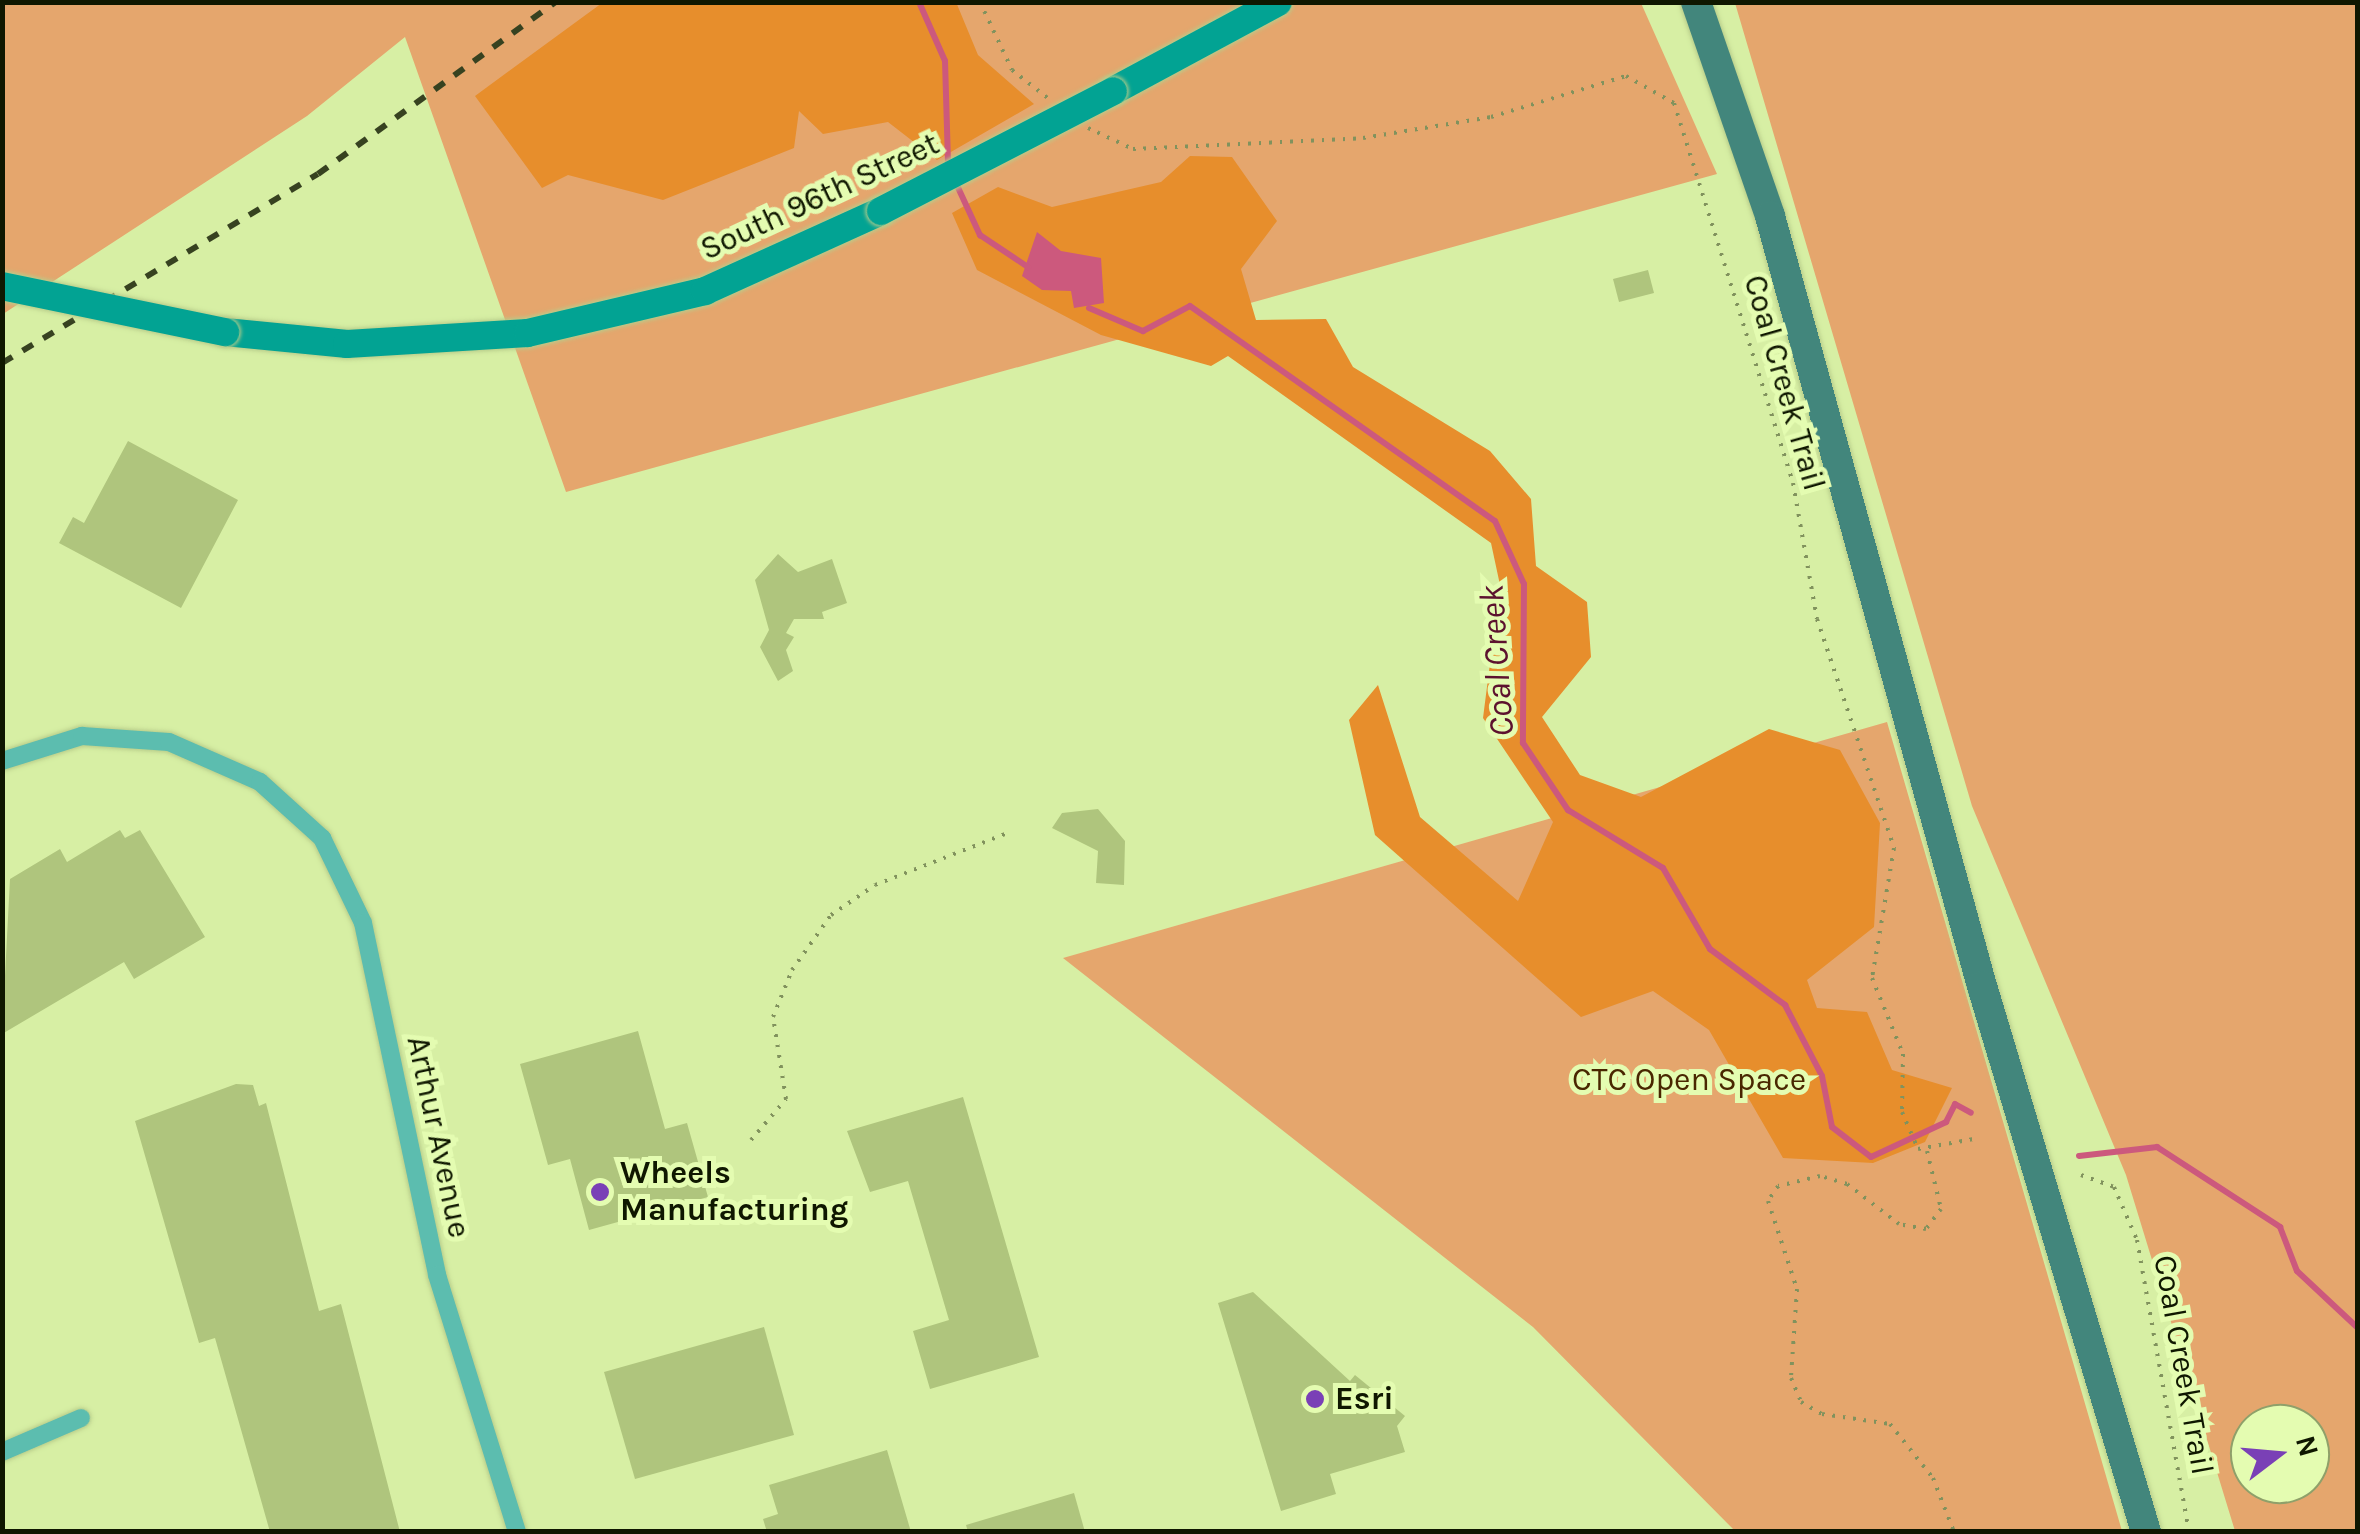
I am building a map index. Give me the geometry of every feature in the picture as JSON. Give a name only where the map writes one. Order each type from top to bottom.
[{"type":"main road","name":"South 96th Street","points":[[2,286],[225,332],[347,344],[528,334],[705,291],[881,212],[1278,2]]},
{"type":"main road","points":[[1677,2],[1701,16],[1770,216],[1982,986],[2146,1532]]},
{"type":"street","name":"Arthur Avenue","points":[[2,761],[44,744],[122,735],[182,746],[260,782],[322,838],[363,924],[437,1274],[517,1532]]},
{"type":"street","points":[[2,1452],[81,1418]]},
{"type":"path","points":[[980,2],[1012,70]]},
{"type":"path","name":"Coal Creek Trail","points":[[1132,148],[1363,138],[1490,117],[1626,76],[1674,103],[1793,482],[1817,619],[1894,848],[1872,978],[1903,1054],[1902,1112],[1914,1142],[1928,1151]]},
{"type":"path","points":[[751,1140],[786,1099],[773,1017],[792,970],[832,915],[875,885],[1004,834]]},
{"type":"path","points":[[1954,1532],[1933,1478],[1890,1424],[1822,1414],[1801,1402],[1791,1378],[1797,1289],[1768,1201],[1778,1186],[1820,1176],[1847,1184],[1899,1224],[1926,1229],[1941,1209],[1928,1151],[1951,1138],[1979,1138]]},
{"type":"path","name":"Coal Creek Trail","points":[[2081,1174],[2114,1186],[2138,1240],[2189,1532]]},
{"type":"green space","points":[[3,3],[1641,3],[1717,174],[566,492],[405,37],[307,116],[3,314]]},
{"type":"green space","points":[[1735,3],[2357,3],[2357,1531],[2235,1531],[2126,1175],[1972,806]]},
{"type":"green space","name":"CTC Open Space","points":[[1887,722],[2122,1531],[1735,1531],[1533,1327],[1063,958]]},
{"type":"shaded area","points":[[956,2],[978,55],[1034,104],[937,160],[888,122],[823,134],[799,111],[794,148],[663,200],[568,175],[542,188],[475,96],[602,3]]},
{"type":"shaded area","points":[[1190,156],[1232,157],[1277,221],[1241,269],[1256,320],[1326,319],[1353,367],[1490,451],[1531,499],[1536,566],[1587,602],[1591,657],[1542,717],[1580,775],[1641,797],[1769,729],[1840,750],[1880,823],[1874,927],[1807,980],[1817,1008],[1867,1012],[1892,1070],[1952,1088],[1925,1142],[1873,1163],[1783,1158],[1709,1030],[1653,991],[1581,1017],[1375,835],[1349,720],[1378,685],[1420,817],[1518,901],[1553,822],[1483,718],[1500,585],[1491,543],[1228,356],[1211,366],[1101,335],[977,270],[952,213],[998,187],[1052,207],[1161,182]]},
{"type":"shaded area","points":[[1037,232],[1061,251],[1101,258],[1104,303],[1074,308],[1071,291],[1042,290],[1022,276]]},
{"type":"building","points":[[1648,270],[1654,293],[1619,302],[1613,279]]},
{"type":"building","points":[[128,441],[238,500],[181,608],[59,543],[73,517],[84,523]]},
{"type":"building","points":[[778,554],[798,572],[832,559],[847,603],[822,612],[824,619],[794,619],[786,633],[794,637],[786,650],[793,671],[778,681],[760,647],[769,630],[755,580]]},
{"type":"building","points":[[1098,809],[1125,841],[1124,885],[1096,883],[1098,851],[1052,828],[1062,813]]},
{"type":"building","points":[[120,830],[125,838],[140,830],[205,937],[134,979],[124,962],[2,1034],[10,879],[60,849],[67,862]]},
{"type":"building","points":[[638,1031],[665,1129],[687,1123],[708,1197],[589,1230],[570,1159],[548,1165],[520,1064]]},
{"type":"building","points":[[236,1084],[253,1085],[259,1106],[266,1103],[319,1311],[341,1304],[400,1532],[270,1532],[215,1338],[199,1343],[135,1121]]},
{"type":"building","points":[[963,1097],[1039,1357],[930,1389],[913,1331],[949,1320],[908,1181],[870,1192],[847,1131]]},
{"type":"building","name":"Esri","points":[[1253,1292],[1350,1381],[1355,1375],[1405,1416],[1397,1426],[1405,1452],[1330,1474],[1336,1494],[1281,1511],[1218,1303]]},
{"type":"building","points":[[764,1327],[794,1435],[635,1479],[604,1372]]},
{"type":"building","points":[[887,1450],[911,1532],[767,1532],[763,1519],[778,1514],[769,1485]]},
{"type":"building","points":[[1074,1493],[1085,1532],[968,1532],[966,1525]]},
{"type":"waterway","name":"Coal Creek","points":[[919,2],[945,61],[948,165]]},
{"type":"waterway","name":"Coal Creek","points":[[955,181],[980,235],[1028,267]]},
{"type":"waterway","name":"Coal Creek","points":[[1089,308],[1143,331],[1190,306],[1495,521],[1524,584],[1523,743],[1568,810],[1663,868],[1710,949],[1785,1005],[1822,1076],[1832,1127],[1871,1157],[1946,1122],[1955,1104],[1971,1113]]},
{"type":"waterway","name":"Coal Creek","points":[[2079,1156],[2157,1147],[2280,1227],[2297,1271],[2358,1328]]},
{"type":"railway","points":[[2,363],[318,174],[556,2]]},
{"type":"place","name":"Wheels Manufacturing","points":[[600,1192]]},
{"type":"place","name":"Esri","points":[[1315,1399]]}]
